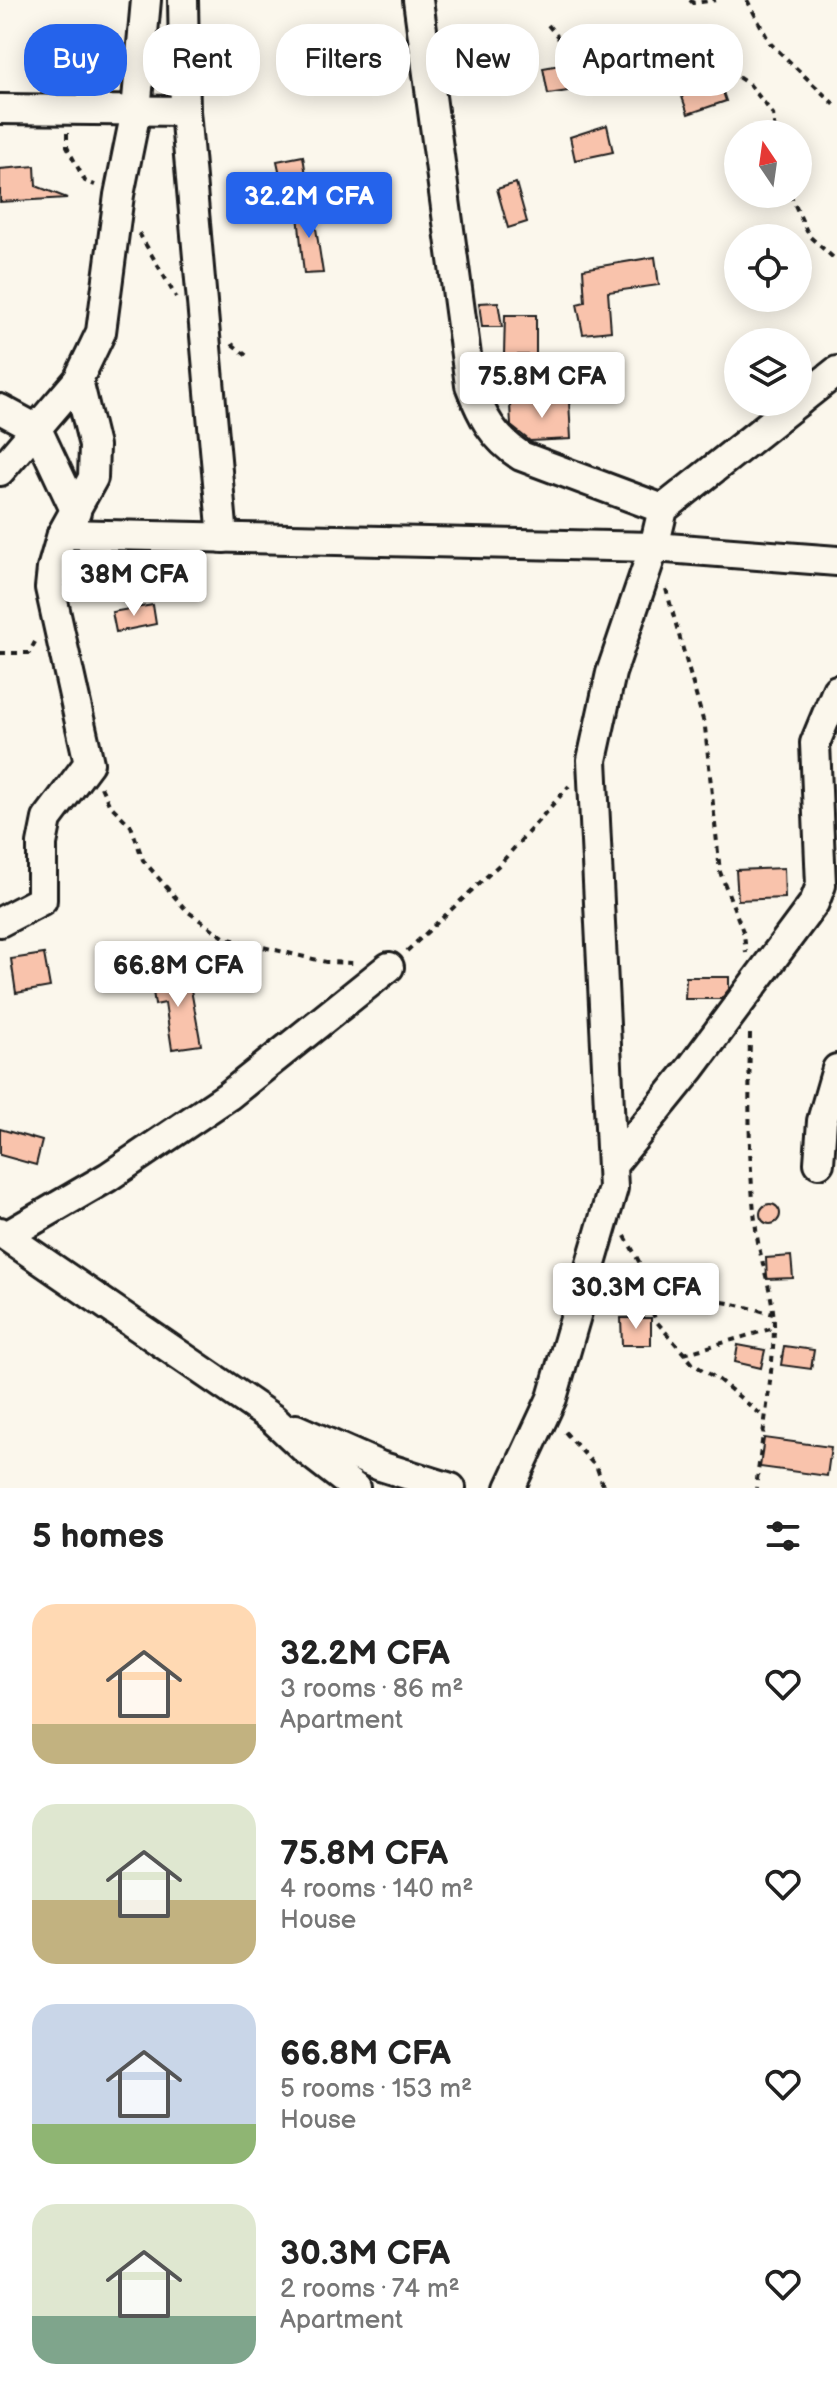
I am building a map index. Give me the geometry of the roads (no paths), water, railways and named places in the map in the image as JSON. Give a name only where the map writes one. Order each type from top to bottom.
[{"type":"street","points":[[0,471],[78,380],[101,332],[119,195],[136,111],[146,0]]},
{"type":"street","points":[[183,0],[185,111],[223,538]]},
{"type":"street","points":[[418,0],[470,385],[482,417],[501,443],[521,456],[663,509]]},
{"type":"street","points":[[0,109],[185,111]]},
{"type":"street","points":[[812,391],[837,371]]},
{"type":"street","points":[[0,922],[42,900],[42,844],[47,819],[89,763],[54,608],[52,569],[69,523],[93,478],[94,446],[78,380]]},
{"type":"street","points":[[0,409],[37,429],[69,523]]},
{"type":"street","points":[[510,1488],[552,1398],[609,1205],[614,1163],[592,760],[611,673],[654,547],[663,509],[780,416]]},
{"type":"street","points":[[69,523],[223,538],[654,547],[837,561]]},
{"type":"street","points":[[614,1163],[750,991],[814,903],[829,895],[815,743],[837,690]]},
{"type":"street","points":[[355,1488],[306,1450],[273,1419],[4,1233],[108,1177],[228,1096],[389,967]]},
{"type":"street","points":[[819,1163],[822,1121],[837,1069]]},
{"type":"street","points":[[273,1419],[380,1466],[451,1488]]}]
